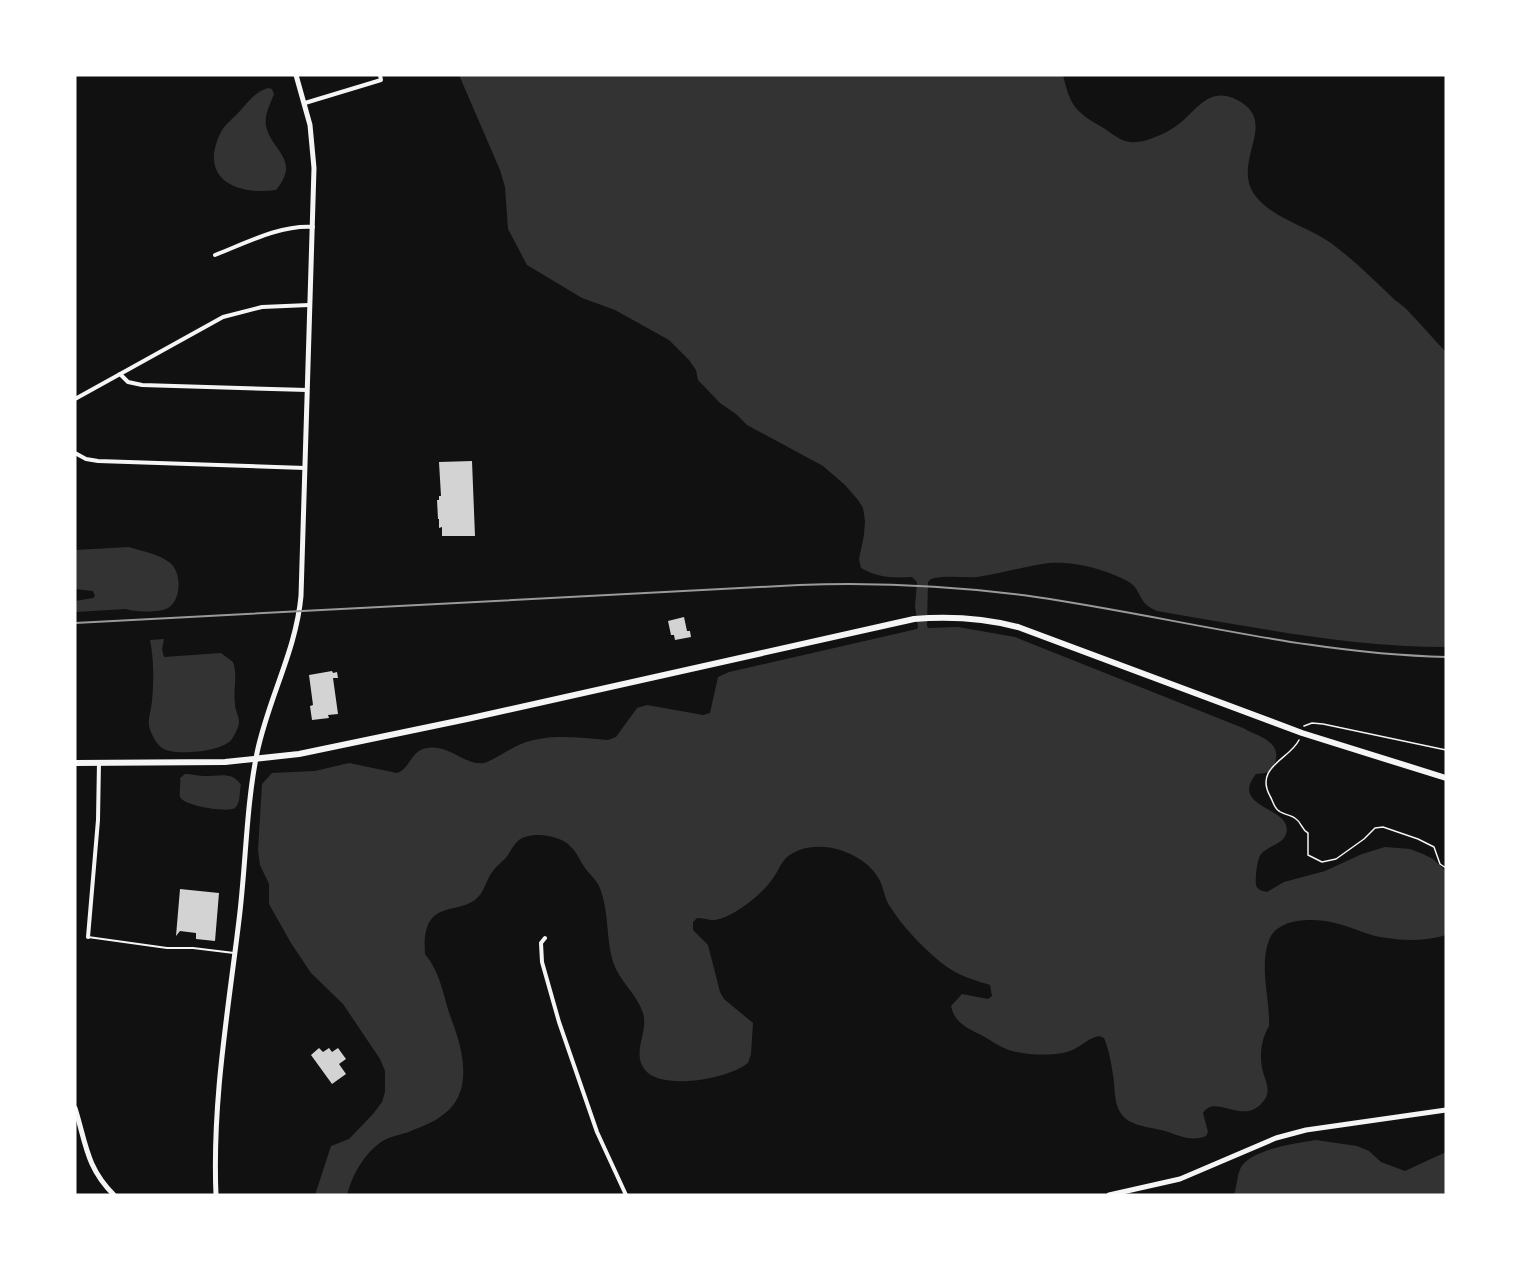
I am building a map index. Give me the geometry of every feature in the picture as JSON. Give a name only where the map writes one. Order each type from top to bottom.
[{"type":"main road","points":[[75,763],[225,762],[314,752],[914,619],[951,617],[978,618],[1018,627],[1309,735],[1446,778]]},
{"type":"street","points":[[216,1195],[216,1121],[224,1032],[256,760],[298,621],[302,579],[314,156],[312,136],[297,75]]},
{"type":"street","points":[[305,103],[381,80],[380,75]]},
{"type":"street","points":[[215,255],[279,231],[313,227]]},
{"type":"street","points":[[75,399],[223,317],[262,307],[311,305]]},
{"type":"street","points":[[120,374],[128,382],[142,385],[308,390]]},
{"type":"street","points":[[75,453],[86,459],[98,461],[305,468]]},
{"type":"street","points":[[88,937],[98,820],[99,762]]},
{"type":"street","points":[[545,938],[541,944],[543,962],[559,1022],[597,1132],[626,1195]]},
{"type":"street","points":[[75,1108],[91,1164],[100,1181],[114,1195]]},
{"type":"street","points":[[1109,1195],[1160,1185],[1290,1134],[1446,1110]]},
{"type":"lane","points":[[88,937],[167,948],[193,948],[235,953]]},
{"type":"path","points":[[1304,726],[1312,723],[1323,724],[1446,750]]},
{"type":"path","points":[[1300,739],[1297,746],[1278,760],[1265,782],[1266,790],[1278,811],[1296,819],[1302,830],[1308,833],[1308,855],[1322,862],[1336,859],[1364,840],[1375,828],[1383,827],[1434,847],[1440,864],[1446,868]]},
{"type":"shaded area","points":[[459,75],[1063,75],[1071,101],[1080,112],[1115,136],[1130,142],[1149,139],[1176,126],[1210,98],[1225,96],[1247,107],[1254,117],[1256,129],[1248,167],[1249,180],[1254,194],[1270,209],[1331,243],[1348,256],[1406,309],[1446,352],[1446,647],[1337,640],[1157,611],[1146,604],[1129,582],[1101,570],[1070,563],[1040,564],[977,577],[931,579],[928,582],[927,626],[928,628],[958,627],[1015,637],[1262,737],[1275,750],[1275,763],[1268,772],[1256,774],[1250,786],[1250,794],[1256,801],[1281,818],[1286,825],[1286,834],[1282,840],[1260,856],[1256,878],[1258,888],[1267,892],[1284,882],[1325,871],[1362,854],[1385,847],[1410,849],[1433,859],[1446,871],[1446,935],[1424,939],[1394,939],[1318,920],[1298,921],[1280,927],[1269,940],[1265,961],[1269,1026],[1261,1054],[1268,1089],[1267,1096],[1257,1107],[1249,1111],[1215,1106],[1209,1108],[1203,1113],[1208,1132],[1206,1136],[1190,1138],[1138,1125],[1124,1117],[1117,1106],[1111,1061],[1104,1038],[1095,1037],[1067,1052],[1032,1054],[1004,1048],[963,1025],[951,1006],[962,994],[988,999],[992,996],[990,985],[955,972],[920,943],[889,905],[879,879],[861,860],[836,849],[823,847],[797,851],[786,858],[766,887],[735,912],[718,919],[697,918],[693,922],[693,930],[708,945],[720,992],[724,999],[753,1023],[751,1054],[748,1063],[739,1069],[712,1078],[680,1081],[654,1076],[645,1070],[641,1063],[643,1013],[613,962],[600,887],[575,851],[565,842],[553,837],[538,835],[524,837],[516,843],[491,873],[482,892],[474,900],[437,914],[430,922],[426,934],[425,954],[439,978],[460,1046],[463,1073],[458,1098],[451,1108],[437,1119],[388,1138],[375,1147],[360,1166],[347,1195],[315,1195],[331,1146],[349,1139],[382,1102],[385,1092],[385,1071],[380,1059],[343,1004],[311,973],[269,904],[269,884],[260,865],[258,850],[262,784],[272,773],[315,771],[349,763],[397,773],[419,751],[432,747],[448,751],[469,761],[484,763],[521,744],[543,738],[608,740],[616,737],[637,708],[647,705],[703,715],[710,713],[718,677],[729,672],[918,627],[915,606],[917,582],[912,577],[886,577],[861,568],[859,559],[865,521],[863,508],[845,485],[823,466],[747,425],[720,403],[698,380],[696,370],[689,360],[669,340],[615,310],[582,298],[527,265],[508,229],[505,187],[500,170]]},
{"type":"shaded area","points":[[268,88],[272,89],[274,94],[267,114],[266,126],[269,135],[283,156],[286,171],[276,190],[247,190],[224,180],[217,172],[214,161],[215,148],[225,126],[252,98]]},
{"type":"shaded area","points":[[129,547],[160,557],[173,566],[179,585],[173,604],[164,610],[153,611],[126,609],[75,612],[75,601],[95,596],[93,591],[75,589],[75,550]]},
{"type":"shaded area","points":[[164,639],[162,649],[164,657],[221,653],[233,662],[235,706],[239,722],[232,739],[227,743],[210,750],[181,752],[166,750],[155,740],[149,724],[153,678],[150,640]]},
{"type":"shaded area","points":[[185,774],[225,775],[234,778],[241,785],[237,806],[231,809],[216,809],[197,806],[183,800],[180,797],[180,778]]},
{"type":"shaded area","points":[[1316,1140],[1357,1146],[1369,1151],[1381,1162],[1405,1171],[1446,1152],[1446,1195],[1234,1195],[1241,1167],[1247,1161],[1265,1151]]},
{"type":"building","points":[[472,461],[475,536],[442,536],[442,527],[439,528],[437,500],[441,496],[439,462]]},
{"type":"building","points":[[684,617],[691,637],[675,640],[674,635],[671,635],[668,621]]},
{"type":"building","points":[[337,672],[338,678],[333,678],[338,714],[328,715],[329,718],[312,720],[310,706],[313,705],[309,675]]},
{"type":"building","points":[[180,889],[219,893],[215,941],[196,939],[196,933],[180,931],[176,936]]},
{"type":"building","points":[[319,1048],[323,1052],[329,1048],[332,1052],[338,1048],[346,1059],[339,1064],[346,1074],[332,1084],[311,1055]]},
{"type":"railway","points":[[75,623],[799,585],[859,584],[977,590],[1036,597],[1291,642],[1394,654],[1446,657]]}]
